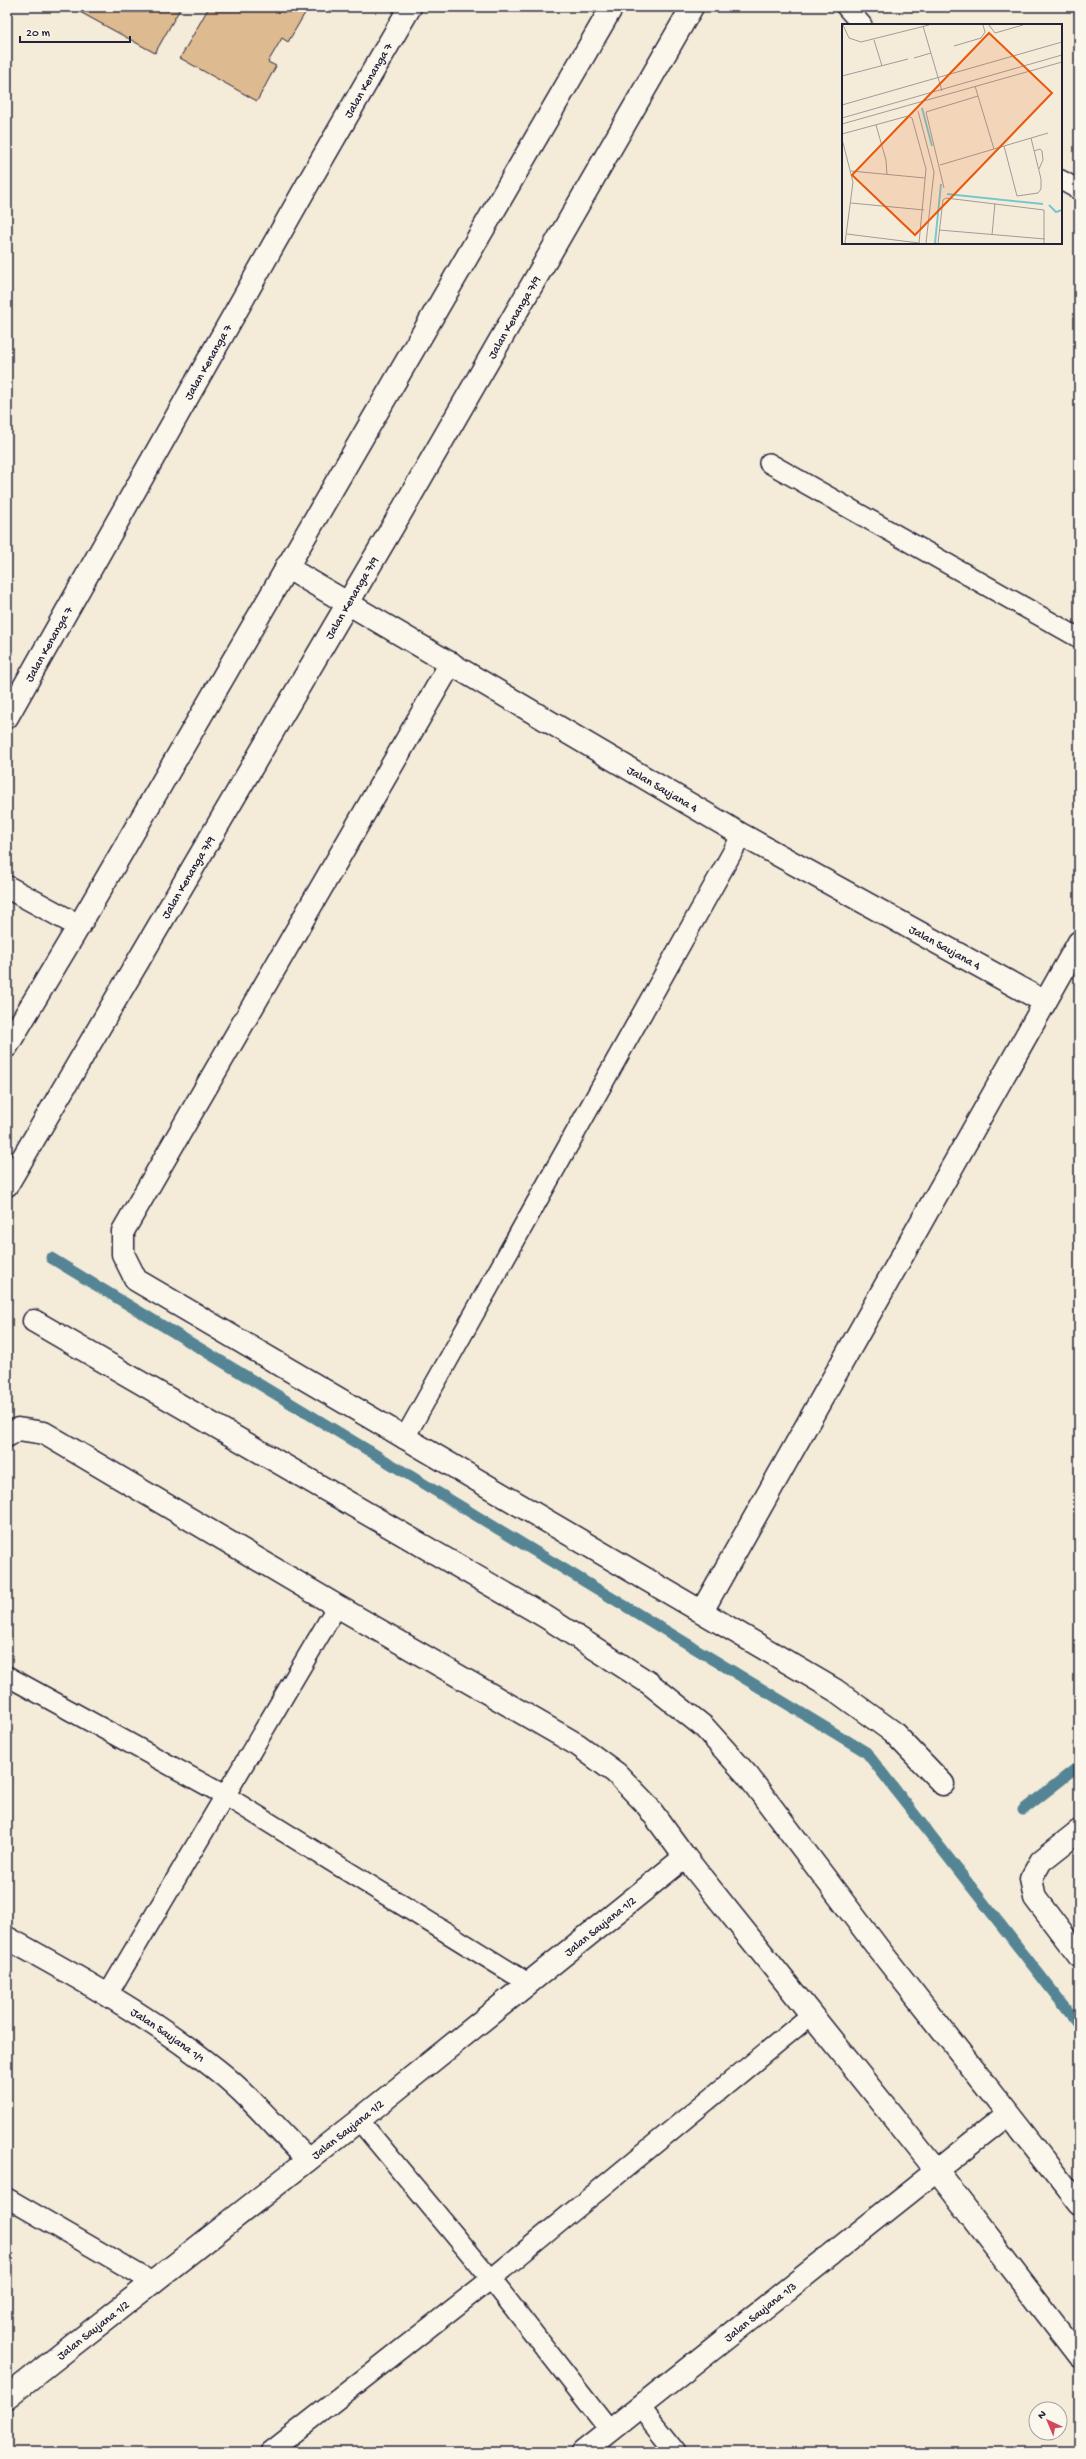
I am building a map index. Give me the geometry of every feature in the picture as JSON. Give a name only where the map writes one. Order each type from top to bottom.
[{"type":"street","name":"Jalan Kenanga 7","points":[[7,717],[410,7]]},
{"type":"street","points":[[7,1046],[79,926],[612,7]]},
{"type":"street","name":"Jalan Kenanga 7/9","points":[[7,1185],[348,602],[692,7]]},
{"type":"street","name":"Jalan Saujana 4","points":[[286,567],[348,602],[742,835],[1045,1002]]},
{"type":"street","points":[[451,663],[123,1232],[123,1254],[136,1280],[404,1439],[702,1611],[842,1695],[893,1732],[943,1784]]},
{"type":"street","points":[[7,887],[79,926]]},
{"type":"street","points":[[702,1611],[1079,942]]},
{"type":"street","points":[[34,1321],[546,1617],[650,1683],[704,1727],[748,1776],[878,1948],[1079,2204]]},
{"type":"street","points":[[7,1436],[18,1429],[44,1433],[337,1606],[578,1745],[616,1772],[646,1804],[685,1857],[936,2170],[1079,2355]]},
{"type":"street","points":[[1079,1831],[1041,1861],[1031,1879],[1036,1898],[1079,1956]]},
{"type":"street","name":"Jalan Saujana 1/2","points":[[7,2397],[154,2283],[359,2120],[685,1857]]},
{"type":"street","name":"Jalan Saujana 1/1","points":[[7,1938],[108,1994],[169,2033],[219,2071],[308,2160]]},
{"type":"street","name":"Jalan Saujana 1/3","points":[[583,2452],[1008,2114]]},
{"type":"lane","points":[[846,7],[861,24]]},
{"type":"lane","points":[[1062,181],[1079,190]]},
{"type":"lane","points":[[769,463],[1079,638]]},
{"type":"lane","points":[[404,1439],[742,835]]},
{"type":"lane","points":[[108,1994],[337,1606]]},
{"type":"lane","points":[[7,1676],[226,1796],[528,1983]]},
{"type":"lane","points":[[270,2452],[491,2279],[811,2014]]},
{"type":"lane","points":[[359,2120],[491,2279],[610,2431]]},
{"type":"lane","points":[[7,2198],[154,2283]]},
{"type":"lane","points":[[639,2406],[676,2452]]},
{"type":"building","points":[[81,7],[181,7],[155,53],[78,11]]},
{"type":"building","points":[[209,7],[308,8],[288,42],[282,38],[268,62],[276,66],[257,101],[180,58]]},
{"type":"waterway","points":[[51,1258],[866,1752],[1079,2025]]},
{"type":"waterway","points":[[1023,1810],[1079,1766]]}]
